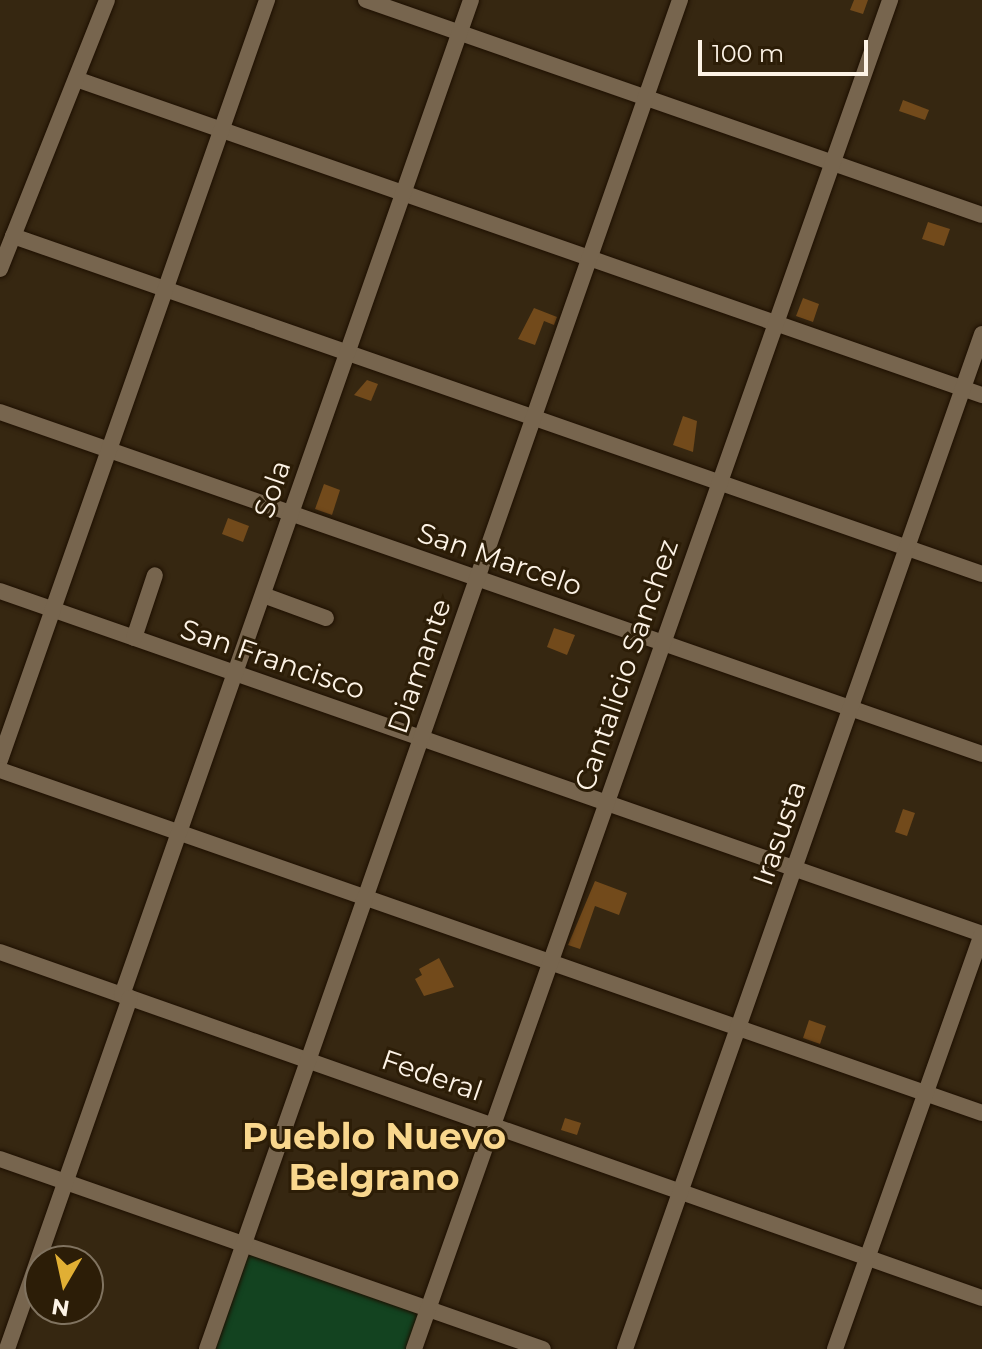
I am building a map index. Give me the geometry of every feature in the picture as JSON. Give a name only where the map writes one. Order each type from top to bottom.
[{"type":"street","points":[[0,269],[107,0]]},
{"type":"street","points":[[0,760],[267,0]]},
{"type":"street","points":[[366,0],[982,215]]},
{"type":"street","name":"Sola","points":[[7,1349],[66,1182],[179,833],[471,0]]},
{"type":"street","name":"Diamante","points":[[207,1349],[680,0]]},
{"type":"street","name":"Cantalicio Sanchez","points":[[414,1349],[830,162],[890,0]]},
{"type":"street","points":[[76,79],[982,395]]},
{"type":"street","points":[[13,236],[982,574]]},
{"type":"street","name":"Irasusta","points":[[625,1349],[982,334]]},
{"type":"street","name":"San Marcelo","points":[[0,412],[982,754]]},
{"type":"street","points":[[134,638],[155,575]]},
{"type":"street","name":"San Francisco","points":[[0,591],[982,934]]},
{"type":"street","points":[[263,595],[326,618]]},
{"type":"street","points":[[0,770],[982,1113]]},
{"type":"street","points":[[835,1349],[982,934]]},
{"type":"street","name":"Federal","points":[[0,952],[982,1298]]},
{"type":"street","points":[[0,1159],[543,1349]]},
{"type":"green space","points":[[248,1253],[419,1314],[407,1349],[214,1349]]},
{"type":"building","points":[[854,0],[868,0],[863,14],[850,10]]},
{"type":"building","points":[[903,100],[929,110],[925,120],[899,111]]},
{"type":"building","points":[[928,222],[950,229],[944,246],[922,239]]},
{"type":"building","points":[[803,298],[819,304],[813,322],[796,316]]},
{"type":"building","points":[[534,308],[557,317],[554,325],[544,321],[535,345],[518,339]]},
{"type":"building","points":[[367,380],[378,384],[371,401],[354,395]]},
{"type":"building","points":[[683,416],[697,421],[693,452],[673,445]]},
{"type":"building","points":[[324,484],[340,490],[332,515],[315,509]]},
{"type":"building","points":[[228,518],[249,526],[243,542],[222,534]]},
{"type":"building","points":[[554,628],[575,635],[567,655],[547,647]]},
{"type":"building","points":[[903,809],[915,813],[907,836],[895,832]]},
{"type":"building","points":[[595,881],[627,893],[619,915],[595,906],[580,949],[568,945]]},
{"type":"building","points":[[439,958],[454,987],[424,996],[415,979],[422,975],[419,969]]},
{"type":"building","points":[[809,1020],[826,1026],[820,1044],[803,1038]]},
{"type":"building","points":[[565,1118],[581,1123],[577,1135],[561,1130]]},
{"type":"district","name":"Pueblo Nuevo Belgrano","points":[[374,1156]]}]
